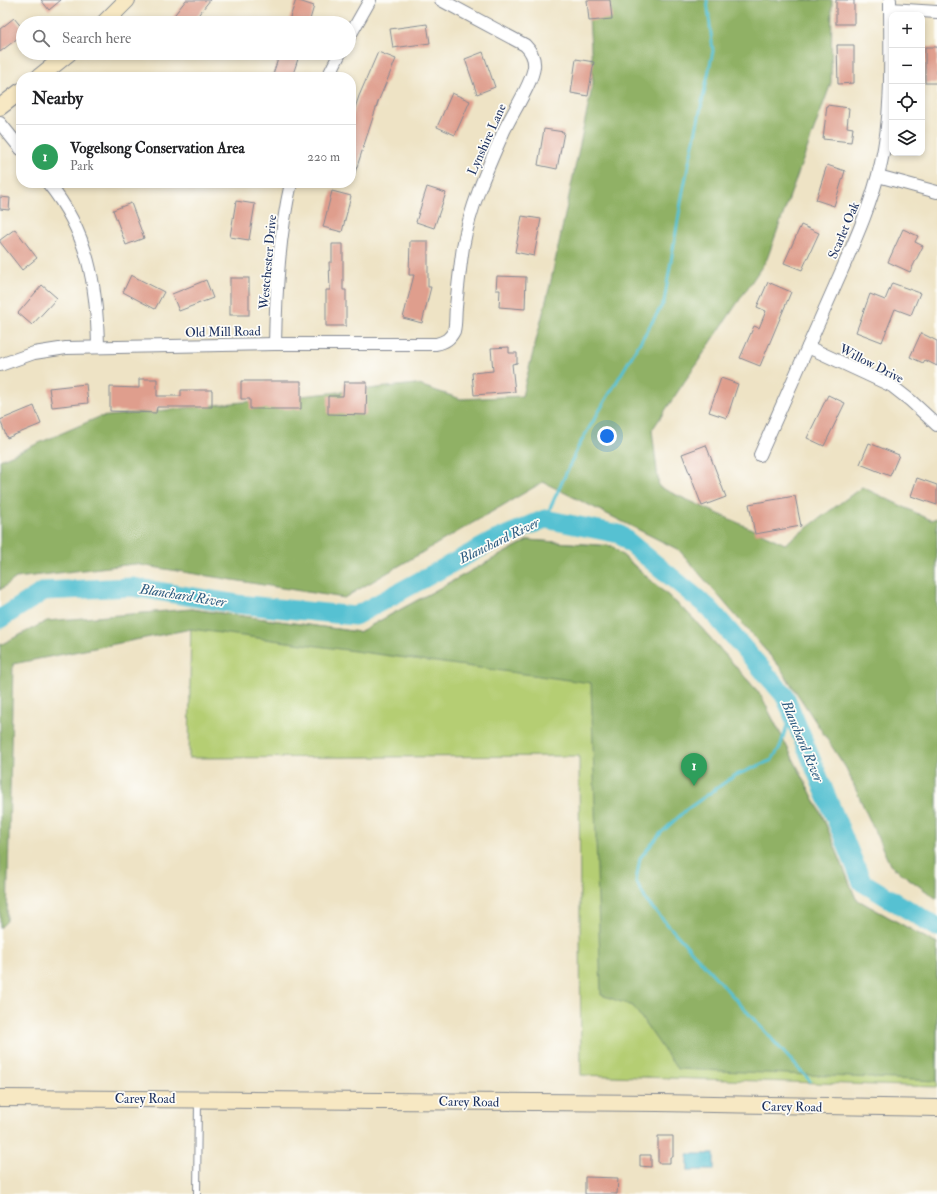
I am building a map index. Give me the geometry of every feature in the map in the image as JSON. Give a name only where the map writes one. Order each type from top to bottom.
[{"type":"main road","points":[[111,16],[127,0]]},
{"type":"main road","points":[[45,72],[60,60]]},
{"type":"main road","points":[[0,107],[16,95]]},
{"type":"main road","name":"Carey Road","points":[[0,1098],[198,1098],[665,1103],[937,1108]]},
{"type":"street","points":[[356,25],[370,0]]},
{"type":"street","name":"Lynshire Lane","points":[[441,0],[525,45],[530,51],[534,67],[525,90],[503,133],[479,188],[463,246],[454,331],[448,340]]},
{"type":"street","points":[[890,5],[937,12]]},
{"type":"street","name":"Scarlet Oak","points":[[760,455],[858,232],[873,194],[882,163],[887,124],[889,90],[890,5]]},
{"type":"street","points":[[330,72],[336,60]]},
{"type":"street","points":[[0,123],[16,144]]},
{"type":"street","points":[[878,176],[937,192]]},
{"type":"street","points":[[52,188],[61,200],[76,228],[87,259],[96,307],[98,347]]},
{"type":"street","name":"Westchester Drive","points":[[275,344],[279,259],[283,227],[291,188]]},
{"type":"street","name":"Old Mill Road","points":[[0,365],[24,356],[50,350],[98,347],[275,344],[436,344],[448,340]]},
{"type":"street","name":"Willow Drive","points":[[808,347],[878,378],[892,386],[937,425]]},
{"type":"lane","points":[[197,1194],[198,1098]]},
{"type":"green space","points":[[588,0],[832,0],[831,83],[767,259],[652,430],[659,487],[785,544],[862,487],[931,520],[937,518],[937,899],[890,865],[846,768],[779,666],[679,550],[543,482],[344,598],[134,564],[16,578],[0,590],[0,460],[99,417],[416,384],[461,399],[522,396],[550,285],[593,83]]},
{"type":"green space","points":[[528,540],[612,546],[690,615],[760,694],[822,815],[856,899],[937,944],[937,1087],[581,1075],[579,756],[189,758],[191,609],[359,632]]},
{"type":"green space","points":[[528,540],[612,546],[690,615],[760,694],[822,815],[856,899],[937,944],[937,1081],[677,1069],[633,1006],[601,995],[591,683],[191,629],[13,664],[7,921],[0,928],[0,645],[47,621],[191,609],[359,632]]},
{"type":"water","points":[[688,1154],[714,1154],[714,1170],[688,1170]]},
{"type":"building","points":[[41,0],[61,0],[49,10]]},
{"type":"building","points":[[186,0],[210,0],[197,16],[173,16]]},
{"type":"building","points":[[296,0],[314,6],[311,16],[290,16]]},
{"type":"building","points":[[587,0],[610,0],[612,19],[589,21]]},
{"type":"building","points":[[836,0],[854,0],[854,24],[836,24]]},
{"type":"building","points":[[14,18],[16,20],[16,39],[0,52],[0,29]]},
{"type":"building","points":[[427,24],[430,43],[393,48],[390,29]]},
{"type":"building","points":[[837,45],[854,45],[854,83],[838,84]]},
{"type":"building","points":[[937,47],[937,83],[925,83],[925,48]]},
{"type":"building","points":[[378,52],[396,59],[378,102],[356,170],[356,105]]},
{"type":"building","points":[[483,52],[495,87],[477,94],[465,59]]},
{"type":"building","points":[[576,59],[594,62],[588,96],[571,93]]},
{"type":"building","points":[[278,60],[298,60],[294,72],[274,72]]},
{"type":"building","points":[[452,93],[470,101],[455,135],[437,127]]},
{"type":"building","points":[[827,105],[849,108],[847,127],[853,128],[851,142],[823,139]]},
{"type":"building","points":[[544,129],[564,132],[557,169],[538,165]]},
{"type":"building","points":[[827,165],[845,171],[834,206],[816,200]]},
{"type":"building","points":[[427,187],[446,193],[434,228],[416,222]]},
{"type":"building","points":[[332,191],[351,196],[342,232],[323,227]]},
{"type":"building","points":[[0,197],[10,198],[9,210],[0,209]]},
{"type":"building","points":[[236,201],[255,204],[249,240],[230,237]]},
{"type":"building","points":[[131,203],[144,238],[126,245],[113,210]]},
{"type":"building","points":[[522,216],[541,219],[534,256],[515,252]]},
{"type":"building","points":[[801,225],[819,233],[802,270],[784,263]]},
{"type":"building","points":[[15,229],[37,258],[22,270],[0,242],[0,240]]},
{"type":"building","points":[[903,229],[918,236],[915,242],[923,246],[910,272],[888,262]]},
{"type":"building","points":[[410,241],[428,241],[428,287],[431,287],[422,323],[403,318],[414,275],[409,275]]},
{"type":"building","points":[[332,244],[343,244],[343,290],[346,290],[346,326],[326,326],[326,290],[330,290],[329,262],[332,262]]},
{"type":"building","points":[[131,275],[164,292],[155,309],[123,292]]},
{"type":"building","points":[[497,276],[526,277],[525,309],[499,307],[500,290],[496,290]]},
{"type":"building","points":[[230,278],[249,278],[249,315],[230,315]]},
{"type":"building","points":[[206,280],[213,298],[179,311],[172,294]]},
{"type":"building","points":[[768,282],[791,292],[760,366],[740,358],[754,326],[759,328],[766,311],[757,307]]},
{"type":"building","points":[[892,283],[920,293],[911,315],[895,309],[882,342],[856,332],[870,294],[885,300]]},
{"type":"building","points":[[42,285],[57,298],[32,325],[18,313]]},
{"type":"building","points":[[921,333],[937,341],[937,366],[925,360],[923,363],[910,357]]},
{"type":"building","points":[[509,347],[509,353],[517,353],[517,363],[512,364],[515,392],[474,395],[472,373],[493,371],[491,348]]},
{"type":"building","points":[[721,378],[738,384],[727,418],[709,412]]},
{"type":"building","points":[[139,379],[157,379],[157,396],[181,396],[181,390],[212,390],[212,407],[157,407],[156,413],[110,411],[110,387],[139,388]]},
{"type":"building","points":[[241,381],[301,381],[301,409],[250,409],[250,399],[241,399]]},
{"type":"building","points":[[344,382],[367,382],[366,415],[328,414],[328,396],[343,396]]},
{"type":"building","points":[[86,384],[88,403],[52,407],[49,388]]},
{"type":"building","points":[[828,395],[845,403],[824,446],[807,438]]},
{"type":"building","points":[[34,406],[41,424],[7,438],[0,420]]},
{"type":"building","points":[[869,443],[899,455],[890,476],[860,464]]},
{"type":"building","points":[[706,445],[726,497],[702,506],[682,454]]},
{"type":"building","points":[[917,478],[937,485],[937,505],[911,496]]},
{"type":"building","points":[[795,496],[801,526],[755,534],[749,504]]},
{"type":"building","points":[[658,1136],[673,1136],[673,1157],[670,1157],[670,1163],[658,1163]]},
{"type":"building","points":[[640,1155],[651,1155],[651,1167],[640,1166]]},
{"type":"building","points":[[585,1177],[618,1178],[617,1194],[585,1194]]},
{"type":"waterway","points":[[545,519],[579,445],[664,302],[683,191],[713,51],[707,0]]},
{"type":"waterway","name":"Blanchard River","points":[[0,619],[44,591],[132,587],[237,604],[355,616],[493,541],[545,519],[619,534],[709,608],[785,696],[862,882],[937,927]]},
{"type":"waterway","points":[[791,713],[780,747],[772,760],[734,776],[686,810],[661,833],[640,858],[636,881],[647,902],[810,1081]]},
{"type":"place","name":"Vogelsong Conservation Area","points":[[694,786]]}]
